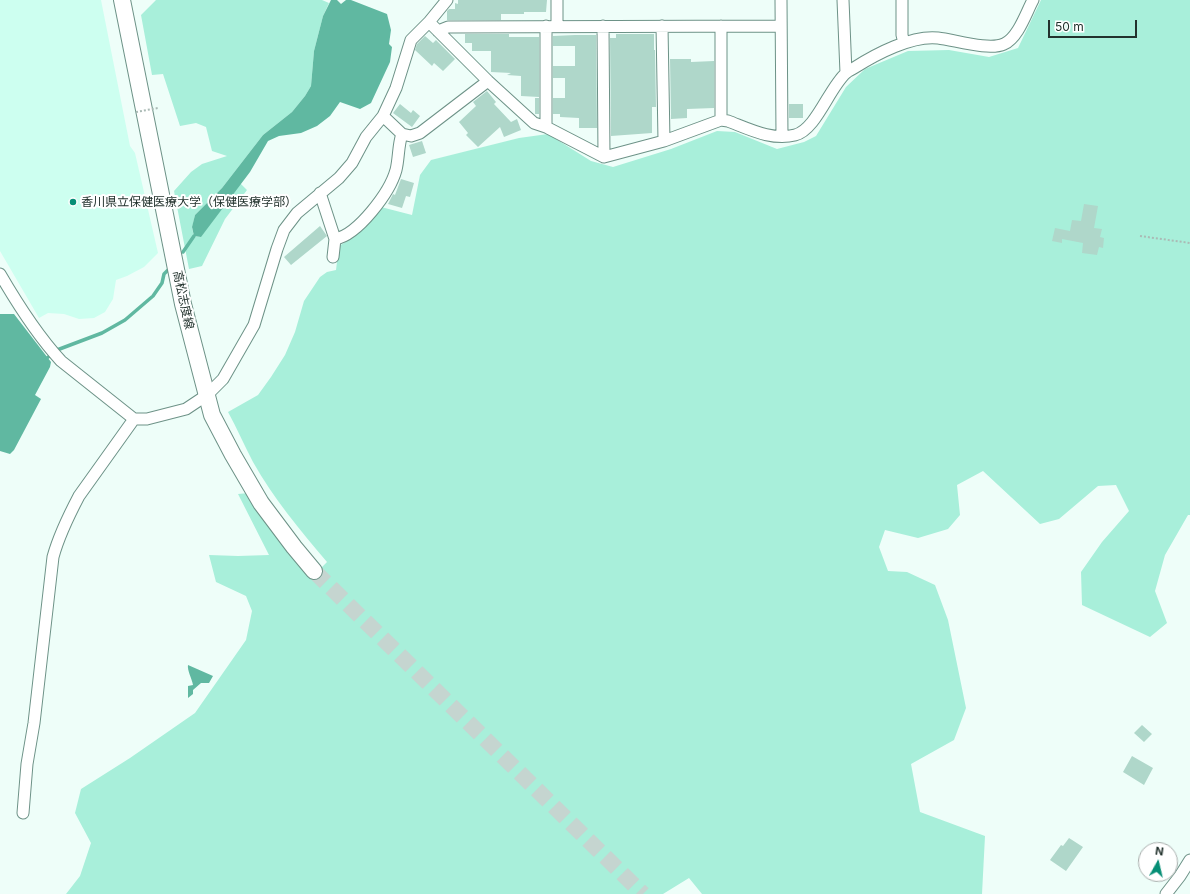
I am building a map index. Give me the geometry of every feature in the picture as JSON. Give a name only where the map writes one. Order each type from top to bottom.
[{"type":"main road","name":"高松志度線","points":[[122,0],[183,304],[212,415],[233,455],[262,503],[294,547],[314,571]]},
{"type":"street","points":[[0,274],[39,335],[62,361],[134,419],[147,419],[186,409],[207,395],[224,379],[254,325],[284,230],[297,213],[339,178],[352,163],[366,138],[383,116],[396,88],[411,40],[429,22],[447,0]]},
{"type":"street","points":[[546,127],[552,26],[558,0]]},
{"type":"street","points":[[781,0],[782,136]]},
{"type":"street","points":[[843,0],[846,73]]},
{"type":"street","points":[[902,0],[902,35],[904,43]]},
{"type":"street","points":[[429,22],[488,81],[534,123],[546,127],[604,157],[664,141],[721,120],[728,121],[769,136],[796,135],[809,127],[836,85],[846,73],[862,63],[904,43],[921,38],[937,38],[994,47],[1004,44],[1011,40],[1016,34],[1033,0]]},
{"type":"street","points":[[603,26],[604,157]]},
{"type":"street","points":[[662,26],[664,141]]},
{"type":"street","points":[[721,26],[721,120]]},
{"type":"street","points":[[438,31],[448,27],[781,26]]},
{"type":"street","points":[[383,116],[402,134],[411,136],[420,132],[488,81]]},
{"type":"street","points":[[335,239],[340,238],[359,226],[377,204],[392,182],[396,170],[402,134]]},
{"type":"street","points":[[320,193],[335,239],[333,257]]},
{"type":"street","points":[[23,813],[53,557],[57,542],[79,496],[134,419]]},
{"type":"street","points":[[1166,894],[1190,860]]},
{"type":"path","points":[[136,112],[158,108]]},
{"type":"path","points":[[1140,236],[1190,243]]},
{"type":"shaded area","name":"香川県立保健医療大学（保健医療学部）","points":[[0,0],[101,0],[130,146],[135,153],[158,253],[144,267],[116,280],[113,299],[105,312],[94,318],[79,319],[64,314],[48,313],[39,318],[0,251]]},
{"type":"shaded area","points":[[156,0],[322,0],[329,3],[323,16],[314,51],[311,86],[292,112],[263,135],[222,188],[195,215],[192,228],[194,236],[200,237],[240,183],[247,190],[225,219],[202,266],[189,269],[174,191],[191,172],[202,164],[227,156],[212,151],[206,127],[196,123],[180,126],[163,74],[152,75],[141,15]]},
{"type":"shaded area","points":[[331,0],[337,0],[341,4],[346,0],[351,0],[387,14],[391,30],[389,44],[392,47],[390,62],[371,103],[360,109],[340,102],[330,116],[317,126],[301,133],[279,136],[268,141],[250,172],[201,237],[194,236],[192,227],[195,215],[222,188],[263,135],[292,112],[311,86],[314,51],[323,16]]},
{"type":"shaded area","points":[[1041,0],[1190,0],[1190,515],[1188,515],[1165,555],[1155,591],[1167,623],[1150,637],[1082,605],[1081,572],[1102,542],[1129,511],[1116,485],[1098,486],[1059,519],[1040,524],[983,471],[957,485],[960,515],[948,529],[918,538],[885,530],[879,547],[888,571],[907,572],[935,585],[948,620],[966,708],[954,740],[911,764],[920,812],[985,836],[982,894],[702,894],[689,878],[663,894],[66,894],[80,876],[91,843],[75,813],[81,789],[130,758],[195,713],[246,640],[252,611],[246,596],[216,582],[209,555],[269,555],[238,494],[249,493],[313,576],[327,562],[297,526],[269,488],[253,462],[228,412],[258,395],[271,377],[285,355],[295,332],[304,301],[320,277],[327,272],[336,270],[339,246],[363,229],[381,207],[412,215],[420,175],[431,160],[519,138],[548,134],[591,161],[613,167],[671,149],[717,131],[735,132],[777,149],[804,142],[816,136],[846,87],[865,69],[908,51],[949,50],[989,57],[1018,48]]},
{"type":"shaded area","points":[[0,314],[14,314],[51,362],[50,367],[35,395],[41,399],[14,450],[10,454],[0,451]]},
{"type":"shaded area","points":[[188,665],[213,676],[209,683],[201,683],[193,690],[193,694],[188,698],[188,686],[193,685]]},
{"type":"building","points":[[458,0],[547,0],[546,12],[501,14],[501,20],[447,20],[447,11],[449,9],[455,9],[455,3],[458,4]]},
{"type":"building","points":[[465,34],[509,34],[509,37],[539,37],[539,97],[521,96],[521,76],[507,75],[511,73],[491,72],[491,51],[472,51],[472,43],[465,43]]},
{"type":"building","points":[[616,34],[654,34],[656,107],[652,107],[652,133],[611,136],[610,38],[616,38]]},
{"type":"building","points":[[596,35],[597,128],[579,128],[579,118],[560,117],[560,114],[553,114],[553,98],[565,98],[565,78],[553,78],[553,66],[575,66],[575,46],[553,46],[553,36]]},
{"type":"building","points":[[425,36],[433,43],[436,40],[455,59],[443,71],[434,63],[432,66],[415,50],[417,44]]},
{"type":"building","points":[[670,59],[691,59],[691,62],[714,61],[714,108],[687,109],[687,118],[671,119]]},
{"type":"building","points":[[487,91],[496,102],[494,104],[511,122],[517,119],[521,130],[504,137],[500,127],[478,147],[466,135],[468,133],[459,122],[476,106],[473,102]]},
{"type":"building","points":[[535,98],[539,98],[539,114],[535,114]]},
{"type":"building","points":[[400,104],[411,113],[413,110],[420,116],[412,127],[393,113]]},
{"type":"building","points":[[789,104],[803,104],[803,118],[789,118]]},
{"type":"building","points":[[422,141],[426,153],[413,157],[409,145]]},
{"type":"building","points":[[401,179],[414,183],[410,197],[406,196],[402,208],[388,204],[393,194],[395,195]]},
{"type":"building","points":[[1084,204],[1098,206],[1094,228],[1102,229],[1100,237],[1104,238],[1103,248],[1099,247],[1097,255],[1082,253],[1083,243],[1062,239],[1062,243],[1052,241],[1055,228],[1070,231],[1072,220],[1081,221]]},
{"type":"building","points":[[320,226],[327,236],[291,265],[284,257]]},
{"type":"building","points":[[1142,725],[1152,734],[1144,742],[1134,733]]},
{"type":"building","points":[[1132,756],[1153,768],[1144,785],[1123,772]]},
{"type":"building","points":[[1069,838],[1083,847],[1066,871],[1050,860],[1061,845],[1063,846]]},
{"type":"waterway","points":[[183,252],[194,236]]},
{"type":"waterway","points":[[47,358],[57,350],[102,333],[125,320],[153,296],[162,283],[164,274],[168,270]]},
{"type":"tunnel","points":[[314,571],[643,894]]},
{"type":"place","name":"香川県立保健医療大学（保健医療学部）","points":[[73,202]]}]
